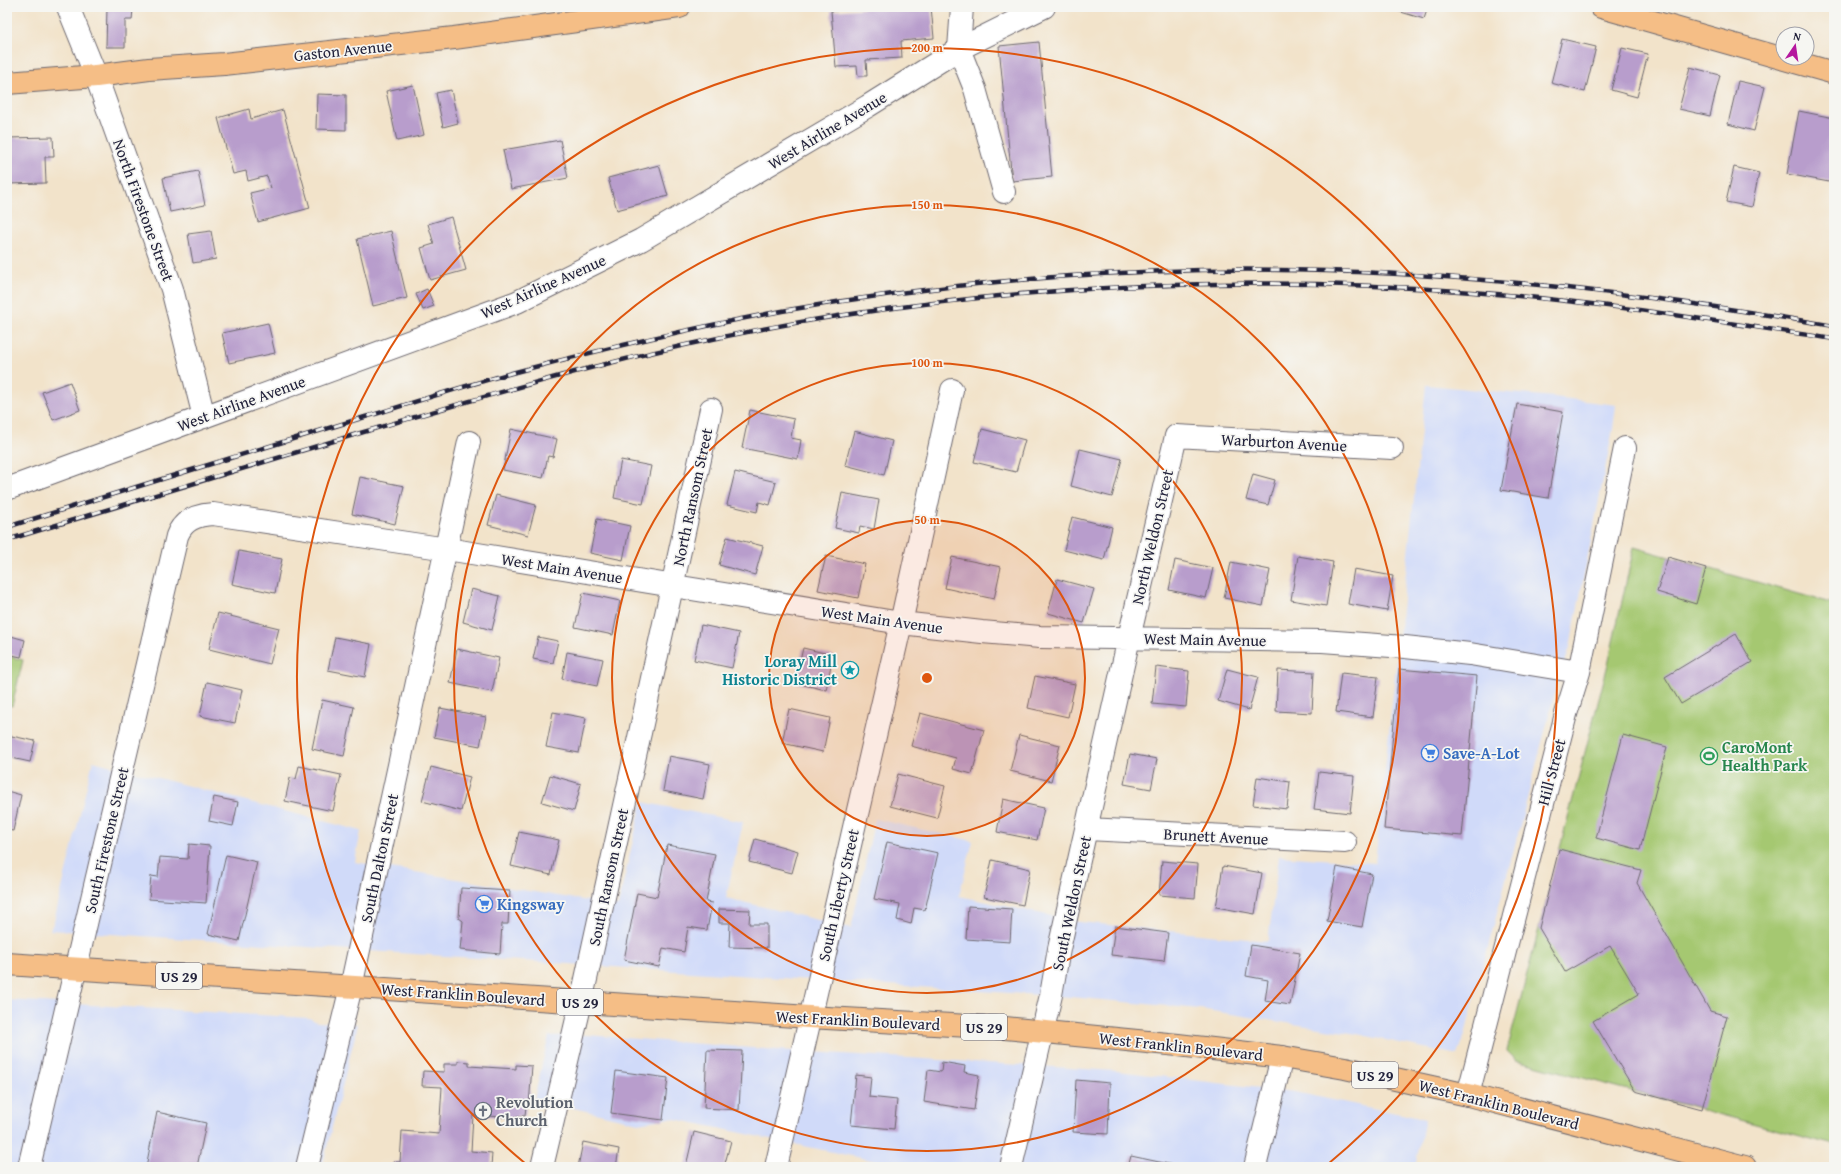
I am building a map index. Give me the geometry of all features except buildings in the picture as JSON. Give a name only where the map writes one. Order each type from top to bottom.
[{"type":"main road","name":"Gaston Avenue","points":[[7,83],[96,76],[149,69],[232,63],[454,38],[678,7]]},
{"type":"main road","points":[[1601,7],[1834,73]]},
{"type":"main road","name":"West Franklin Boulevard","points":[[7,964],[76,970],[1042,1031],[1282,1057],[1345,1068],[1468,1095],[1732,1165]]},
{"type":"street","name":"North Firestone Street","points":[[68,7],[96,76],[172,289],[204,417]]},
{"type":"street","points":[[962,7],[959,49],[975,89],[1004,192]]},
{"type":"street","name":"West Airline Avenue","points":[[7,489],[517,302],[641,240],[868,106],[959,49],[1044,7]]},
{"type":"street","name":"South Liberty Street","points":[[776,1167],[901,623],[952,390]]},
{"type":"street","name":"North Ransom Street","points":[[672,586],[711,409]]},
{"type":"street","name":"Warburton Avenue","points":[[1176,436],[1392,448]]},
{"type":"street","name":"North Weldon Street","points":[[1129,638],[1176,436]]},
{"type":"street","name":"South Dalton Street","points":[[307,1167],[351,987],[469,442]]},
{"type":"street","name":"Hill Street","points":[[1468,1095],[1552,766],[1579,672],[1625,448]]},
{"type":"street","name":"West Main Avenue","points":[[191,518],[200,515],[213,514],[447,549],[901,623],[982,632],[1040,637],[1322,640],[1405,646],[1470,654],[1579,672]]},
{"type":"street","name":"South Firestone Street","points":[[29,1167],[177,536],[184,524],[191,518]]},
{"type":"street","name":"South Ransom Street","points":[[542,1167],[581,1002],[672,586]]},
{"type":"street","name":"South Weldon Street","points":[[1011,1167],[1129,638]]},
{"type":"street","name":"Brunett Avenue","points":[[1087,829],[1345,842]]},
{"type":"street","points":[[1255,1167],[1282,1057]]},
{"type":"shaded area","points":[[1426,385],[1554,397],[1616,405],[1613,429],[1570,647],[1556,689],[1466,1031],[1458,1055],[1357,1034],[1200,1009],[1070,997],[50,930],[54,921],[93,761],[361,831],[355,862],[618,906],[642,802],[743,822],[726,898],[851,928],[875,819],[973,841],[959,896],[1080,922],[1268,941],[1279,856],[1375,863]]},
{"type":"shaded area","points":[[7,1000],[309,1018],[317,1022],[358,1024],[322,1167],[7,1167]]},
{"type":"shaded area","points":[[587,1035],[778,1050],[1117,1071],[1294,1092],[1425,1119],[1415,1167],[904,1167],[670,1118],[638,1123],[534,1099],[549,1036]]},
{"type":"green space","name":"CaroMont Health Park","points":[[1634,547],[1834,604],[1834,1145],[1516,1060],[1507,1051],[1608,664]]},
{"type":"green space","points":[[7,656],[23,660],[12,706],[7,705]]},
{"type":"railway","points":[[7,527],[506,374],[622,345],[750,317],[834,302],[938,288],[1043,278],[1148,272],[1201,270],[1360,272],[1439,276],[1598,291],[1755,313],[1834,326]]},
{"type":"railway","points":[[7,540],[416,416],[655,352],[776,326],[917,305],[996,296],[1154,286],[1234,284],[1313,284],[1393,287],[1472,292],[1563,301],[1653,312],[1834,339]]},
{"type":"place","name":"Loray Mill Historic District","points":[[850,670]]},
{"type":"place","name":"Save-A-Lot","points":[[1430,753]]},
{"type":"place","name":"CaroMont Health Park","points":[[1709,756]]},
{"type":"place","name":"Kingsway","points":[[484,904]]},
{"type":"place","name":"Revolution Church","points":[[483,1111]]}]
